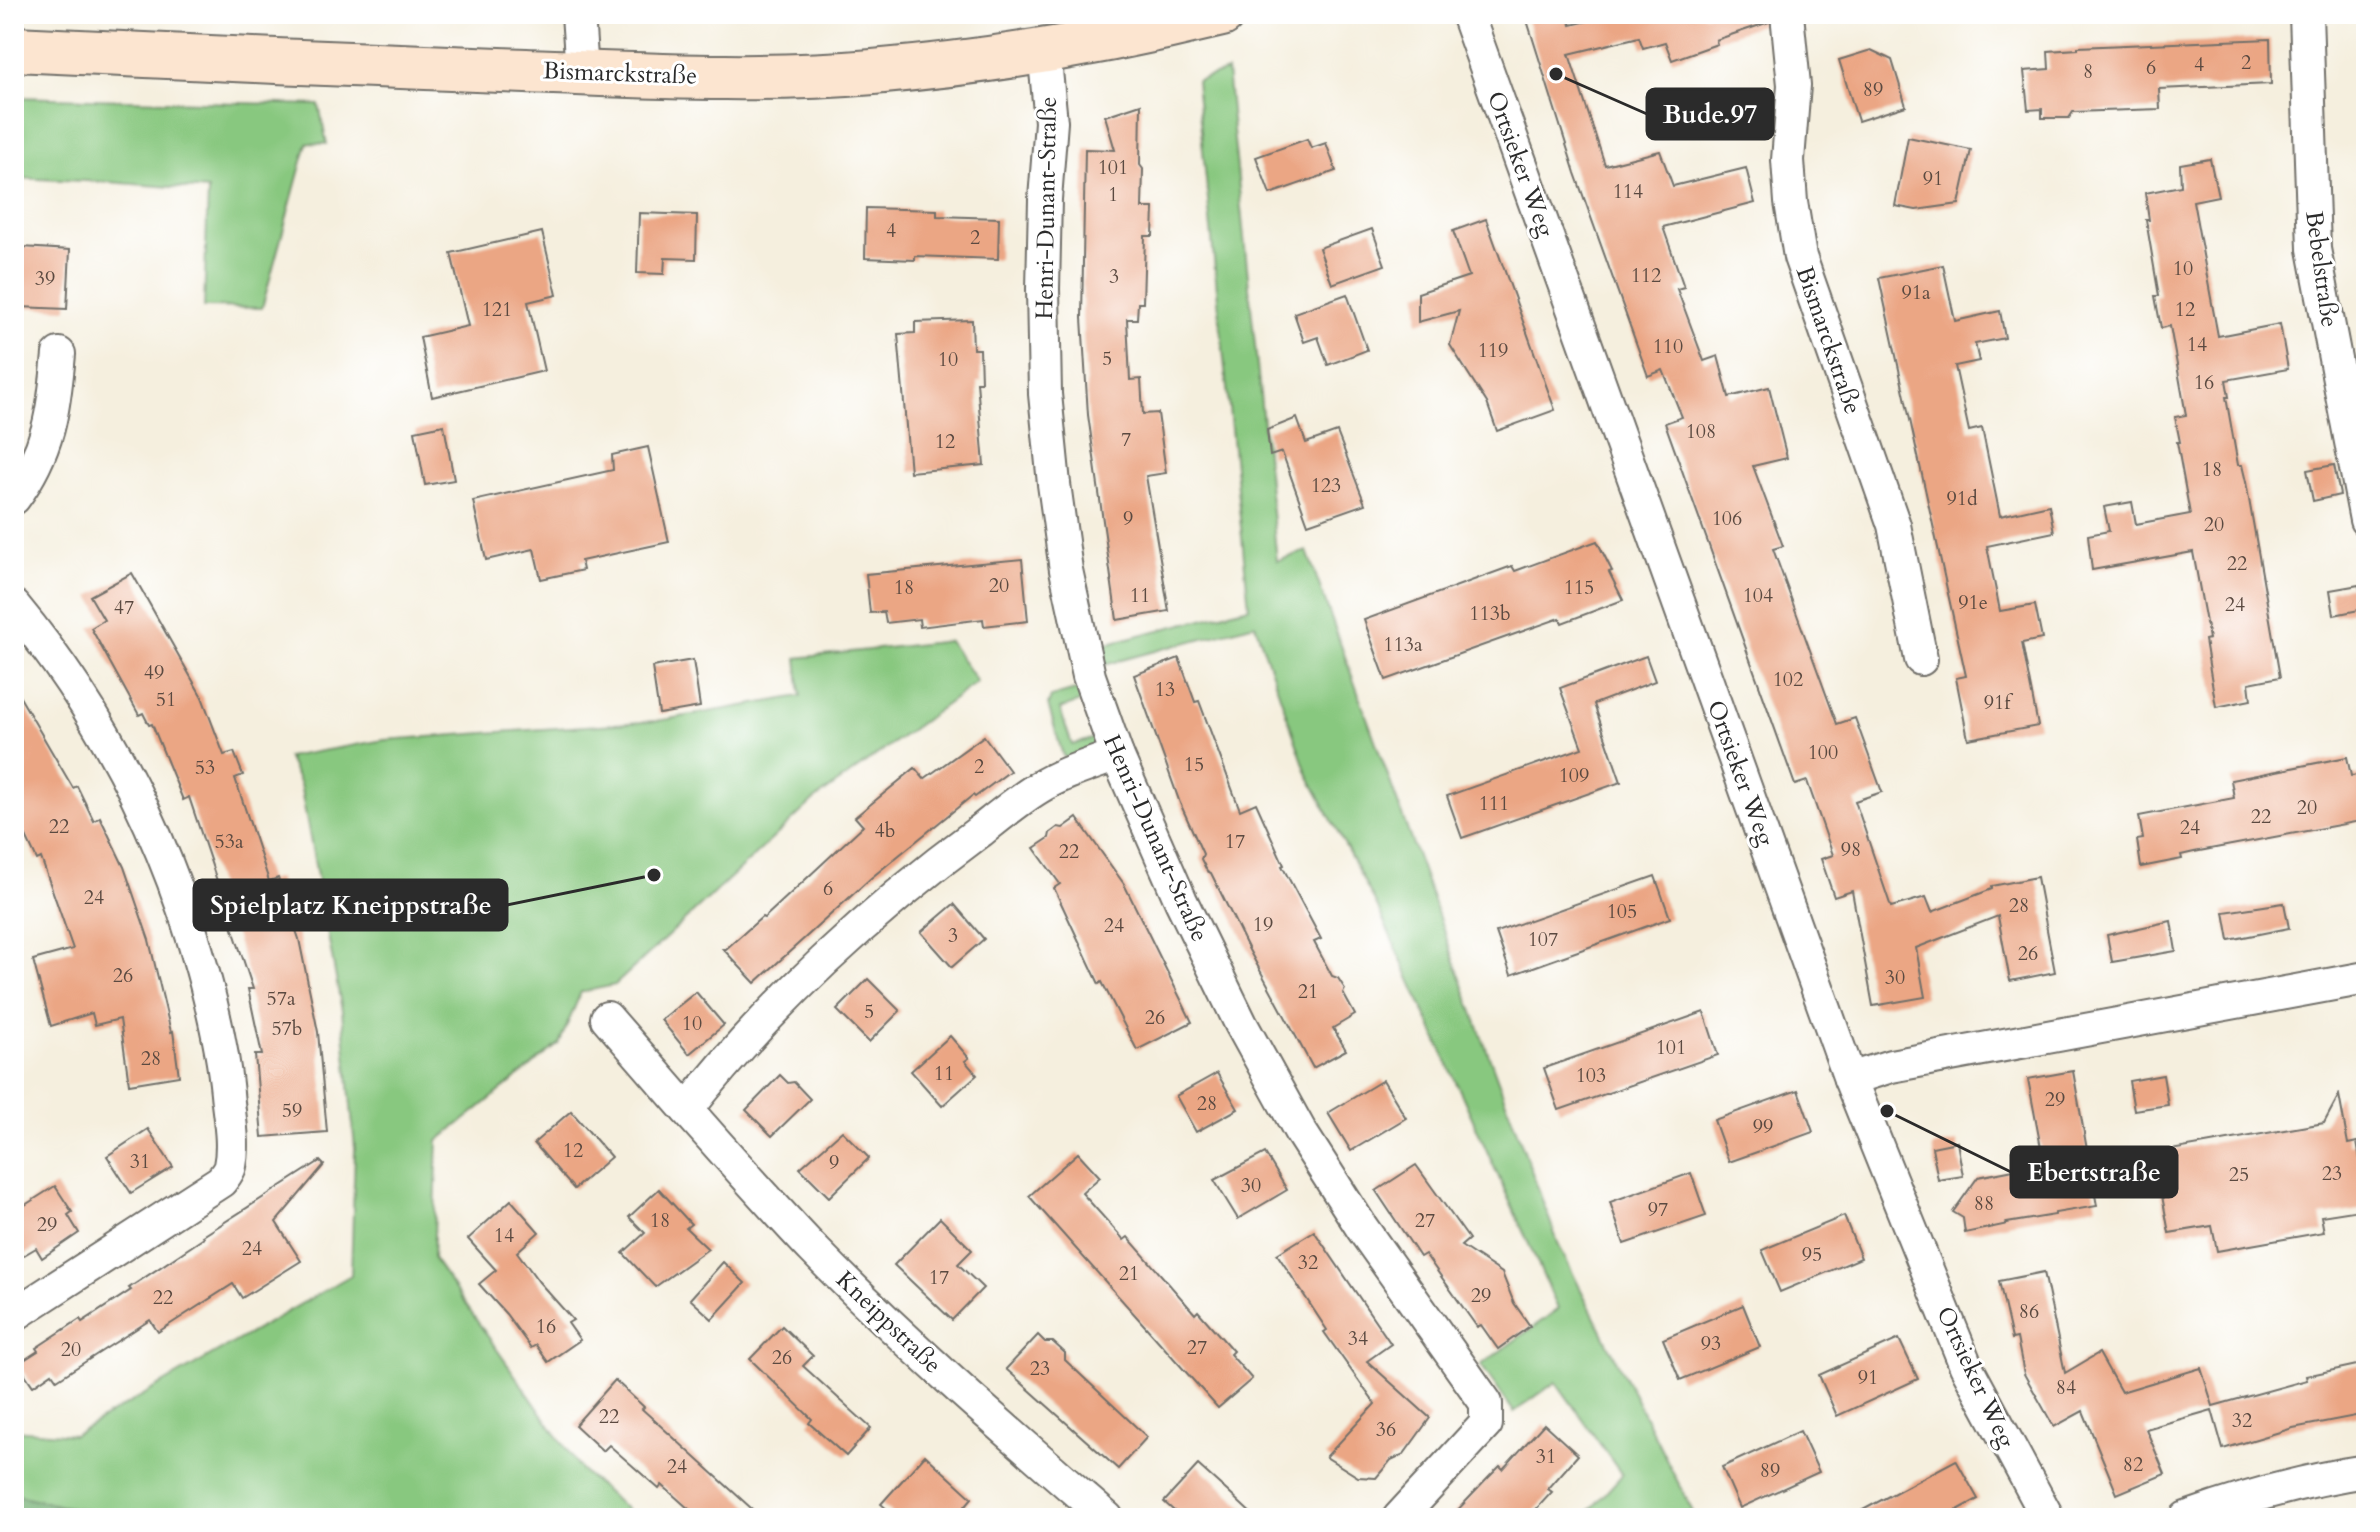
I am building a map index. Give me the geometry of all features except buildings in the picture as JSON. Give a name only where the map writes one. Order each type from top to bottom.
[{"type":"main road","name":"Bismarckstraße","points":[[14,49],[582,73],[763,77],[872,72],[1044,50],[1140,34],[1222,14]]},
{"type":"street","points":[[578,14],[582,73]]},
{"type":"street","name":"Ortsieker Weg","points":[[1467,14],[1850,1079],[1966,1366],[2048,1518]]},
{"type":"street","name":"Bismarckstraße","points":[[1787,14],[1794,85],[1788,160],[1800,257],[1894,525],[1921,659]]},
{"type":"street","name":"Bebelstraße","points":[[2306,14],[2314,249],[2366,520]]},
{"type":"street","name":"Henri-Dunant-Straße","points":[[1044,50],[1051,122],[1045,199],[1045,394],[1066,570],[1083,655],[1117,755],[1194,928],[1241,1024],[1300,1131],[1362,1228],[1486,1403],[1486,1424],[1399,1518]]},
{"type":"street","points":[[14,498],[27,481],[46,439],[55,405],[59,354]]},
{"type":"street","points":[[14,606],[38,634],[83,698],[125,771],[176,887],[212,1004],[223,1060],[231,1131],[230,1168],[221,1181],[14,1315]]},
{"type":"street","points":[[687,1110],[777,1009],[865,923],[935,864],[1038,788],[1064,774],[1117,755]]},
{"type":"street","points":[[1850,1079],[1891,1066],[2366,978]]},
{"type":"street","name":"Kneippstraße","points":[[607,1018],[814,1249],[954,1385],[1107,1518]]},
{"type":"street","points":[[2186,1518],[2245,1497],[2324,1477],[2366,1471]]},
{"type":"green space","points":[[1227,71],[1277,561],[1307,551],[1560,1248],[1696,1518],[1583,1518],[1622,1475],[1556,1382],[1514,1412],[1481,1365],[1558,1309],[1377,906],[1307,773],[1255,624],[1100,666],[1097,646],[1249,607],[1196,81]]},
{"type":"green space","points":[[14,97],[319,105],[327,144],[307,143],[262,308],[204,307],[208,190],[14,178]]},
{"type":"green space","points":[[949,641],[977,682],[813,801],[615,985],[581,992],[559,1044],[438,1141],[433,1258],[582,1471],[636,1518],[133,1518],[61,1506],[14,1494],[14,1430],[74,1435],[351,1275],[355,1149],[342,1011],[300,784],[287,757],[384,740],[657,721],[801,696],[797,658]]},
{"type":"green space","points":[[1075,690],[1083,701],[1060,709],[1072,745],[1095,738],[1096,746],[1069,759],[1063,756],[1048,705],[1051,697]]},
{"type":"green space","points":[[14,1494],[61,1506],[133,1518],[14,1518]]},
{"type":"place","name":"Bude.97","points":[[1556,74]]},
{"type":"place","name":"Spielplatz Kneippstraße","points":[[654,875]]},
{"type":"place","name":"Ebertstraße","points":[[1887,1111]]}]
